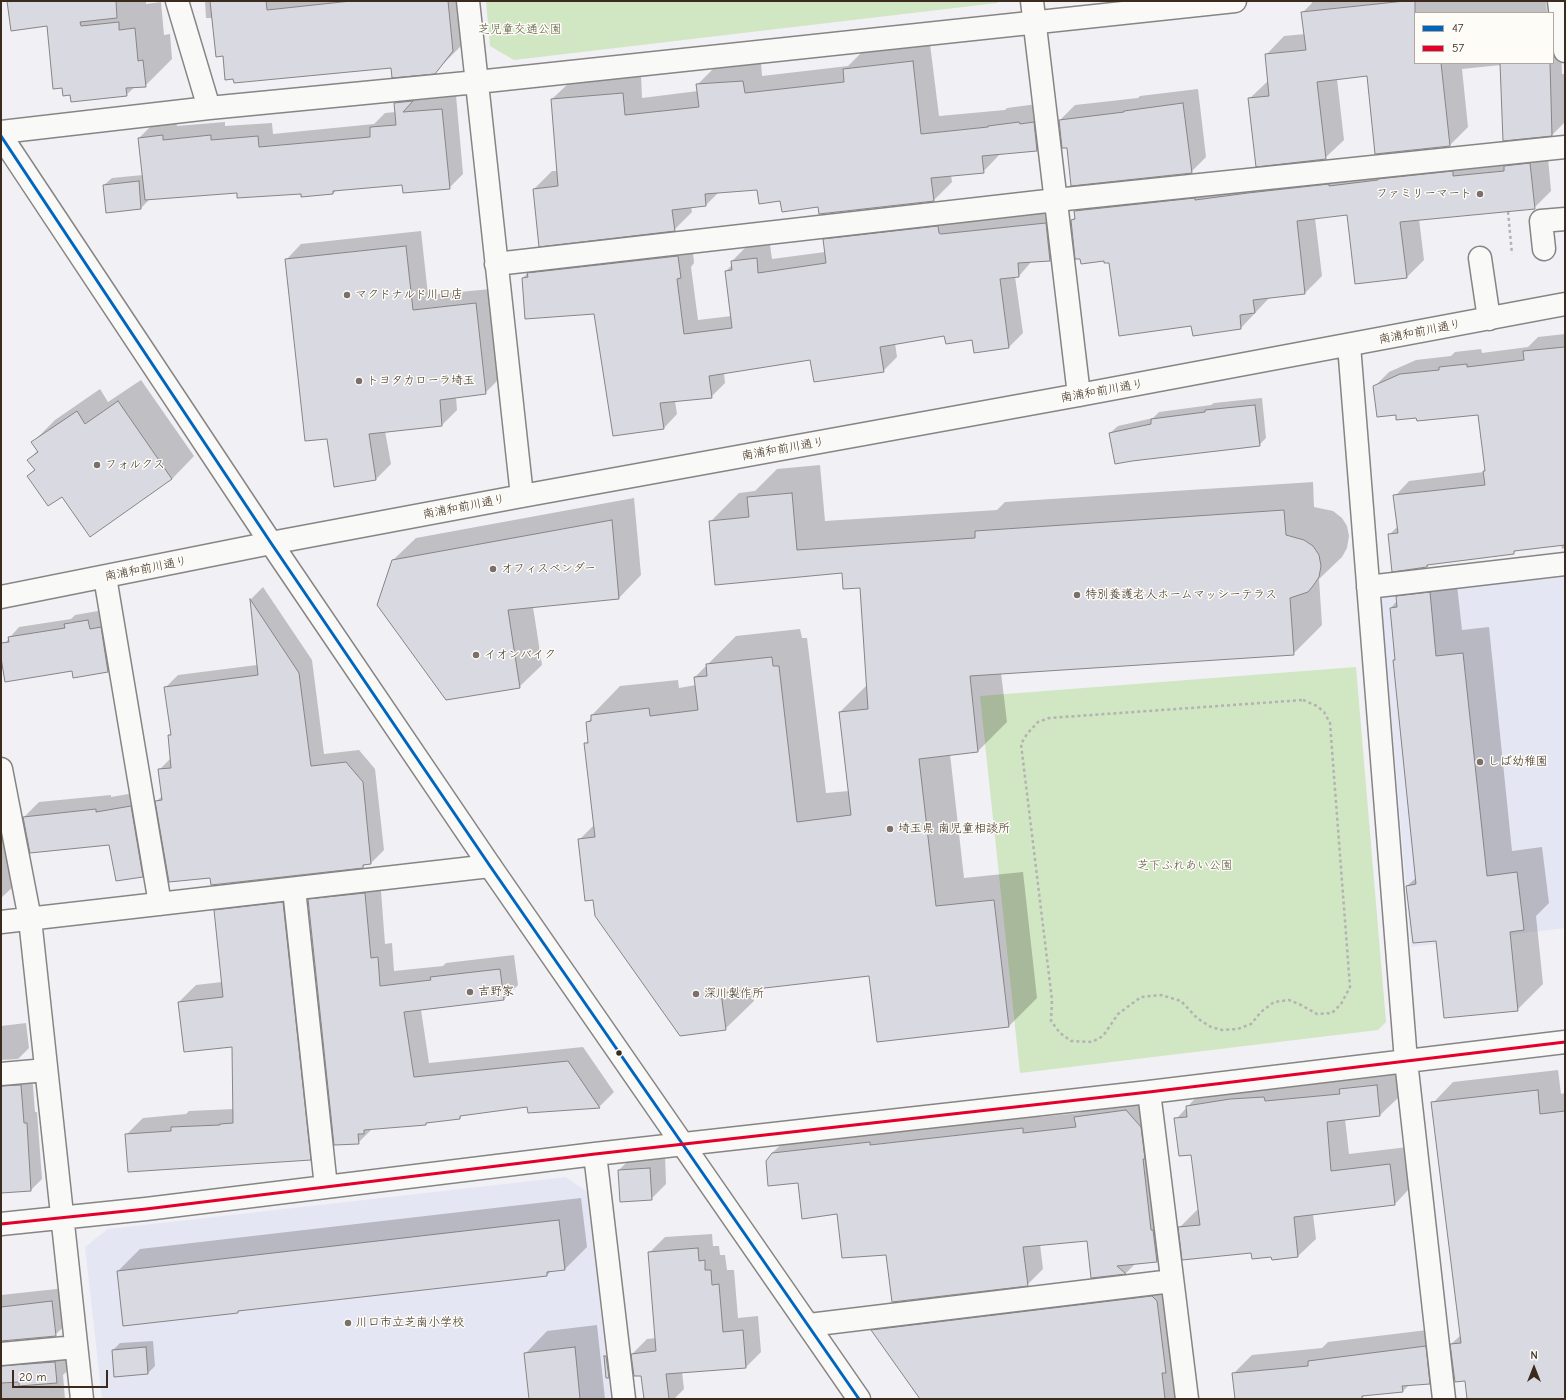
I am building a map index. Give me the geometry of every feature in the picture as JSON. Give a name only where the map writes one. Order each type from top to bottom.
[{"type":"street","points":[[177,1],[209,108]]},
{"type":"street","points":[[468,1],[522,496]]},
{"type":"street","points":[[1032,1],[1079,396]]},
{"type":"street","points":[[1,132],[209,108],[477,82],[1235,1]]},
{"type":"street","points":[[1559,1],[1565,51]]},
{"type":"street","points":[[1,136],[271,543],[490,866],[859,1399]]},
{"type":"street","points":[[496,264],[1056,200],[1565,147]]},
{"type":"street","points":[[1544,249],[1541,221],[1565,219]]},
{"type":"street","points":[[1480,258],[1489,319]]},
{"type":"street","name":"南浦和前川通り","points":[[1,597],[271,543],[522,496],[1079,396],[1565,304]]},
{"type":"street","points":[[1349,345],[1406,1060],[1444,1399]]},
{"type":"street","points":[[1368,587],[1565,564]]},
{"type":"street","points":[[105,577],[160,904]]},
{"type":"street","points":[[1,769],[30,919],[76,1348],[76,1398]]},
{"type":"street","points":[[1,922],[490,866]]},
{"type":"street","points":[[294,889],[326,1187]]},
{"type":"street","points":[[1,1224],[146,1209],[594,1154],[1149,1092],[1565,1042]]},
{"type":"street","points":[[1,1074],[46,1070]]},
{"type":"street","points":[[1149,1092],[1187,1399]]},
{"type":"street","points":[[594,1154],[624,1399]]},
{"type":"street","points":[[809,1325],[1172,1281]]},
{"type":"street","points":[[1,1354],[76,1348]]},
{"type":"path","points":[[1508,212],[1512,254]]},
{"type":"path","points":[[1303,700],[1317,706],[1324,712],[1330,723],[1350,987],[1341,1004],[1332,1013],[1318,1014],[1302,1005],[1288,1000],[1274,1002],[1261,1012],[1251,1024],[1238,1029],[1222,1030],[1211,1027],[1197,1018],[1181,1001],[1161,995],[1141,997],[1118,1014],[1103,1036],[1092,1042],[1071,1041],[1060,1034],[1051,1021],[1052,1000],[1025,769],[1021,744],[1027,734],[1038,722],[1049,718],[1303,700]]},
{"type":"shaded area","name":"しば幼稚園","points":[[1565,577],[1565,928],[1411,947],[1381,596]]},
{"type":"shaded area","name":"川口市立芝南小学校","points":[[566,1177],[587,1192],[611,1399],[102,1399],[85,1247],[108,1229]]},
{"type":"green space","name":"芝児童交通公園","points":[[486,1],[999,1],[997,3],[514,60],[490,46]]},
{"type":"green space","name":"芝下ふれあい公園","points":[[1356,667],[1386,1022],[1378,1030],[1020,1073],[980,696]]},
{"type":"building","points":[[7,1],[116,1],[117,18],[80,22],[81,26],[119,22],[119,30],[135,28],[138,61],[143,60],[146,87],[126,88],[127,96],[71,102],[70,95],[63,96],[62,88],[53,89],[47,26],[11,31]]},
{"type":"building","points":[[210,1],[266,1],[267,10],[351,1],[448,1],[453,51],[435,74],[392,78],[391,68],[234,83],[233,79],[225,80],[223,56],[216,57]]},
{"type":"building","points":[[1415,1],[1414,64],[1441,64],[1450,146],[1375,154],[1367,76],[1317,82],[1326,159],[1256,167],[1248,98],[1269,96],[1265,54],[1306,50],[1301,12]]},
{"type":"building","points":[[913,61],[921,134],[1019,122],[1020,124],[1034,122],[1037,151],[982,156],[984,173],[931,178],[934,201],[819,214],[818,207],[782,212],[780,201],[759,204],[757,190],[705,194],[706,206],[672,210],[675,231],[539,247],[533,189],[558,186],[551,99],[623,93],[625,115],[699,107],[696,84],[743,81],[745,93],[844,82],[843,69]]},
{"type":"building","points":[[1500,64],[1550,64],[1552,136],[1503,141]]},
{"type":"building","points":[[413,101],[403,112],[442,109],[450,189],[403,193],[402,185],[333,191],[333,194],[301,197],[301,194],[237,198],[237,193],[145,200],[138,138],[163,135],[163,140],[211,135],[211,140],[258,136],[259,147],[370,137],[370,127],[396,125],[394,103]]},
{"type":"building","points":[[1183,103],[1192,173],[1071,186],[1067,148],[1062,148],[1059,120]]},
{"type":"building","points":[[1530,163],[1535,209],[1400,222],[1407,278],[1355,284],[1347,215],[1297,221],[1305,294],[1253,300],[1255,313],[1240,315],[1241,329],[1193,336],[1191,326],[1119,336],[1109,263],[1104,263],[1104,261],[1081,264],[1080,259],[1075,259],[1071,220],[1075,219],[1074,211],[1195,198],[1195,200],[1329,184],[1329,186],[1453,171],[1453,176],[1504,171],[1504,166]]},
{"type":"building","points":[[139,181],[141,209],[106,213],[103,185]]},
{"type":"building","points":[[1046,223],[1050,261],[1018,263],[1019,277],[1000,279],[1009,348],[974,353],[972,340],[946,344],[944,336],[880,347],[884,372],[814,382],[810,360],[709,376],[712,398],[660,403],[664,429],[613,436],[594,314],[525,319],[522,278],[528,277],[527,273],[678,256],[681,278],[677,279],[684,334],[732,328],[725,271],[732,270],[731,261],[757,258],[758,273],[826,263],[823,239],[938,226],[939,233],[941,234]]},
{"type":"building","points":[[406,246],[413,310],[476,303],[486,394],[440,400],[442,426],[369,434],[376,480],[334,487],[327,439],[305,441],[285,259]]},
{"type":"building","points":[[1565,347],[1565,545],[1514,551],[1514,554],[1427,565],[1427,567],[1392,572],[1388,534],[1398,533],[1393,495],[1485,485],[1483,471],[1485,471],[1478,415],[1417,421],[1416,418],[1396,420],[1396,415],[1377,417],[1373,386],[1400,374],[1439,370],[1439,367],[1467,364],[1467,367],[1524,360],[1523,351]]},
{"type":"building","name":"フォルクス","points":[[118,401],[172,479],[90,537],[62,497],[48,506],[27,476],[35,470],[27,460],[38,452],[31,442],[77,411],[85,424]]},
{"type":"building","points":[[1255,405],[1260,446],[1115,464],[1109,433],[1151,424],[1151,419],[1205,412],[1205,410]]},
{"type":"building","points":[[792,493],[797,550],[975,538],[975,531],[1284,510],[1286,535],[1304,540],[1313,546],[1319,555],[1321,566],[1319,577],[1313,586],[1308,592],[1290,598],[1294,655],[970,676],[978,752],[919,759],[936,906],[994,900],[1009,1027],[877,1042],[869,976],[721,993],[726,1030],[680,1036],[595,916],[593,900],[585,901],[578,839],[595,837],[584,743],[588,743],[586,722],[591,721],[591,715],[649,708],[650,716],[698,710],[694,677],[707,676],[706,664],[772,657],[773,666],[779,666],[797,822],[851,815],[839,712],[868,709],[860,588],[843,589],[842,573],[715,585],[709,521],[749,517],[747,497]]},
{"type":"building","points":[[612,520],[619,599],[508,610],[520,688],[446,700],[377,605],[392,560]]},
{"type":"building","points":[[1430,592],[1436,656],[1463,653],[1487,876],[1517,872],[1524,930],[1510,932],[1518,1011],[1444,1018],[1436,941],[1413,943],[1406,886],[1416,884],[1393,660],[1395,660],[1390,608],[1397,607],[1396,596]]},
{"type":"building","points":[[250,599],[299,673],[311,766],[346,762],[363,782],[371,864],[363,865],[363,868],[211,885],[210,878],[169,882],[155,801],[162,800],[158,769],[171,768],[168,735],[171,735],[164,687],[258,675]]},
{"type":"building","points":[[88,620],[90,629],[101,627],[108,672],[73,678],[72,671],[5,682],[1,658],[1,643],[9,642],[8,637],[65,628],[64,624]]},
{"type":"building","points":[[131,806],[143,877],[116,881],[109,845],[30,853],[23,817],[96,809],[96,812]]},
{"type":"building","points":[[365,893],[371,958],[378,957],[380,986],[431,980],[430,977],[500,969],[504,1000],[404,1012],[414,1077],[568,1061],[600,1108],[528,1113],[527,1107],[460,1116],[460,1119],[426,1123],[426,1125],[364,1130],[364,1134],[358,1134],[359,1144],[334,1145],[308,899]]},
{"type":"building","points":[[283,902],[311,1160],[128,1172],[125,1134],[171,1131],[171,1127],[233,1123],[232,1047],[184,1052],[178,1002],[223,997],[214,910]]},
{"type":"building","points":[[21,1085],[24,1123],[27,1123],[31,1191],[1,1193],[1,1086]]},
{"type":"building","points":[[1377,1085],[1380,1116],[1327,1122],[1331,1171],[1390,1164],[1395,1205],[1294,1217],[1298,1257],[1272,1260],[1271,1257],[1252,1259],[1251,1253],[1182,1260],[1178,1227],[1200,1225],[1191,1155],[1179,1156],[1174,1118],[1187,1117],[1186,1106],[1230,1099],[1264,1097],[1265,1101],[1340,1094],[1339,1089]]},
{"type":"building","points":[[1538,1090],[1540,1114],[1565,1111],[1565,1399],[1467,1399],[1465,1381],[1455,1382],[1450,1344],[1461,1343],[1431,1102]]},
{"type":"building","points":[[1126,1110],[1141,1127],[1151,1230],[1153,1230],[1157,1262],[1117,1266],[1126,1274],[1091,1278],[1087,1241],[1023,1247],[1028,1286],[892,1302],[886,1255],[842,1258],[837,1214],[802,1219],[798,1183],[768,1186],[766,1161],[772,1153],[870,1142],[870,1145],[1023,1128],[1023,1133],[1076,1127],[1074,1117]]},
{"type":"building","points":[[650,1168],[652,1200],[620,1202],[618,1170]]},
{"type":"building","points":[[559,1220],[565,1270],[547,1272],[547,1276],[238,1311],[238,1313],[123,1326],[117,1271]]},
{"type":"building","points":[[698,1248],[699,1261],[705,1260],[705,1270],[711,1270],[712,1285],[719,1284],[723,1332],[743,1330],[746,1368],[666,1374],[669,1399],[644,1399],[641,1376],[634,1376],[631,1354],[656,1351],[648,1252]]},
{"type":"building","points":[[1152,1296],[1157,1301],[1166,1373],[1162,1373],[1165,1399],[920,1399],[871,1330]]},
{"type":"building","points":[[52,1301],[56,1336],[1,1341],[1,1307]]},
{"type":"building","points":[[1426,1346],[1430,1384],[1402,1386],[1403,1392],[1362,1396],[1362,1399],[1235,1399],[1232,1373],[1308,1366],[1308,1361]]},
{"type":"building","points":[[146,1347],[148,1374],[114,1377],[112,1350]]},
{"type":"building","points":[[575,1347],[580,1399],[529,1399],[524,1353]]},
{"type":"building","points":[[604,1356],[606,1356],[609,1378],[606,1378]]},
{"type":"building","points":[[55,1362],[57,1383],[19,1386],[19,1382],[1,1383],[1,1366]]},
{"type":"transit line","name":"47","points":[[1,136],[271,543],[490,866],[859,1399]]},
{"type":"transit line","name":"57","points":[[1,1224],[146,1209],[595,1154],[1149,1092],[1565,1042]]},
{"type":"place","name":"ファミリーマート","points":[[1480,194]]},
{"type":"place","name":"マクドナルド川口店","points":[[347,295]]},
{"type":"place","name":"トヨタカローラ埼玉","points":[[359,381]]},
{"type":"place","name":"フォルクス","points":[[97,465]]},
{"type":"place","name":"オフィスベンダー","points":[[493,569]]},
{"type":"place","name":"特別養護老人ホームマッシーテラス","points":[[1077,595]]},
{"type":"place","name":"イオンバイク","points":[[476,655]]},
{"type":"place","name":"しば幼稚園","points":[[1480,762]]},
{"type":"place","name":"埼玉県 南児童相談所","points":[[890,829]]},
{"type":"place","name":"吉野家","points":[[470,992]]},
{"type":"place","name":"深川製作所","points":[[696,994]]},
{"type":"place","name":"川口市立芝南小学校","points":[[348,1323]]}]
